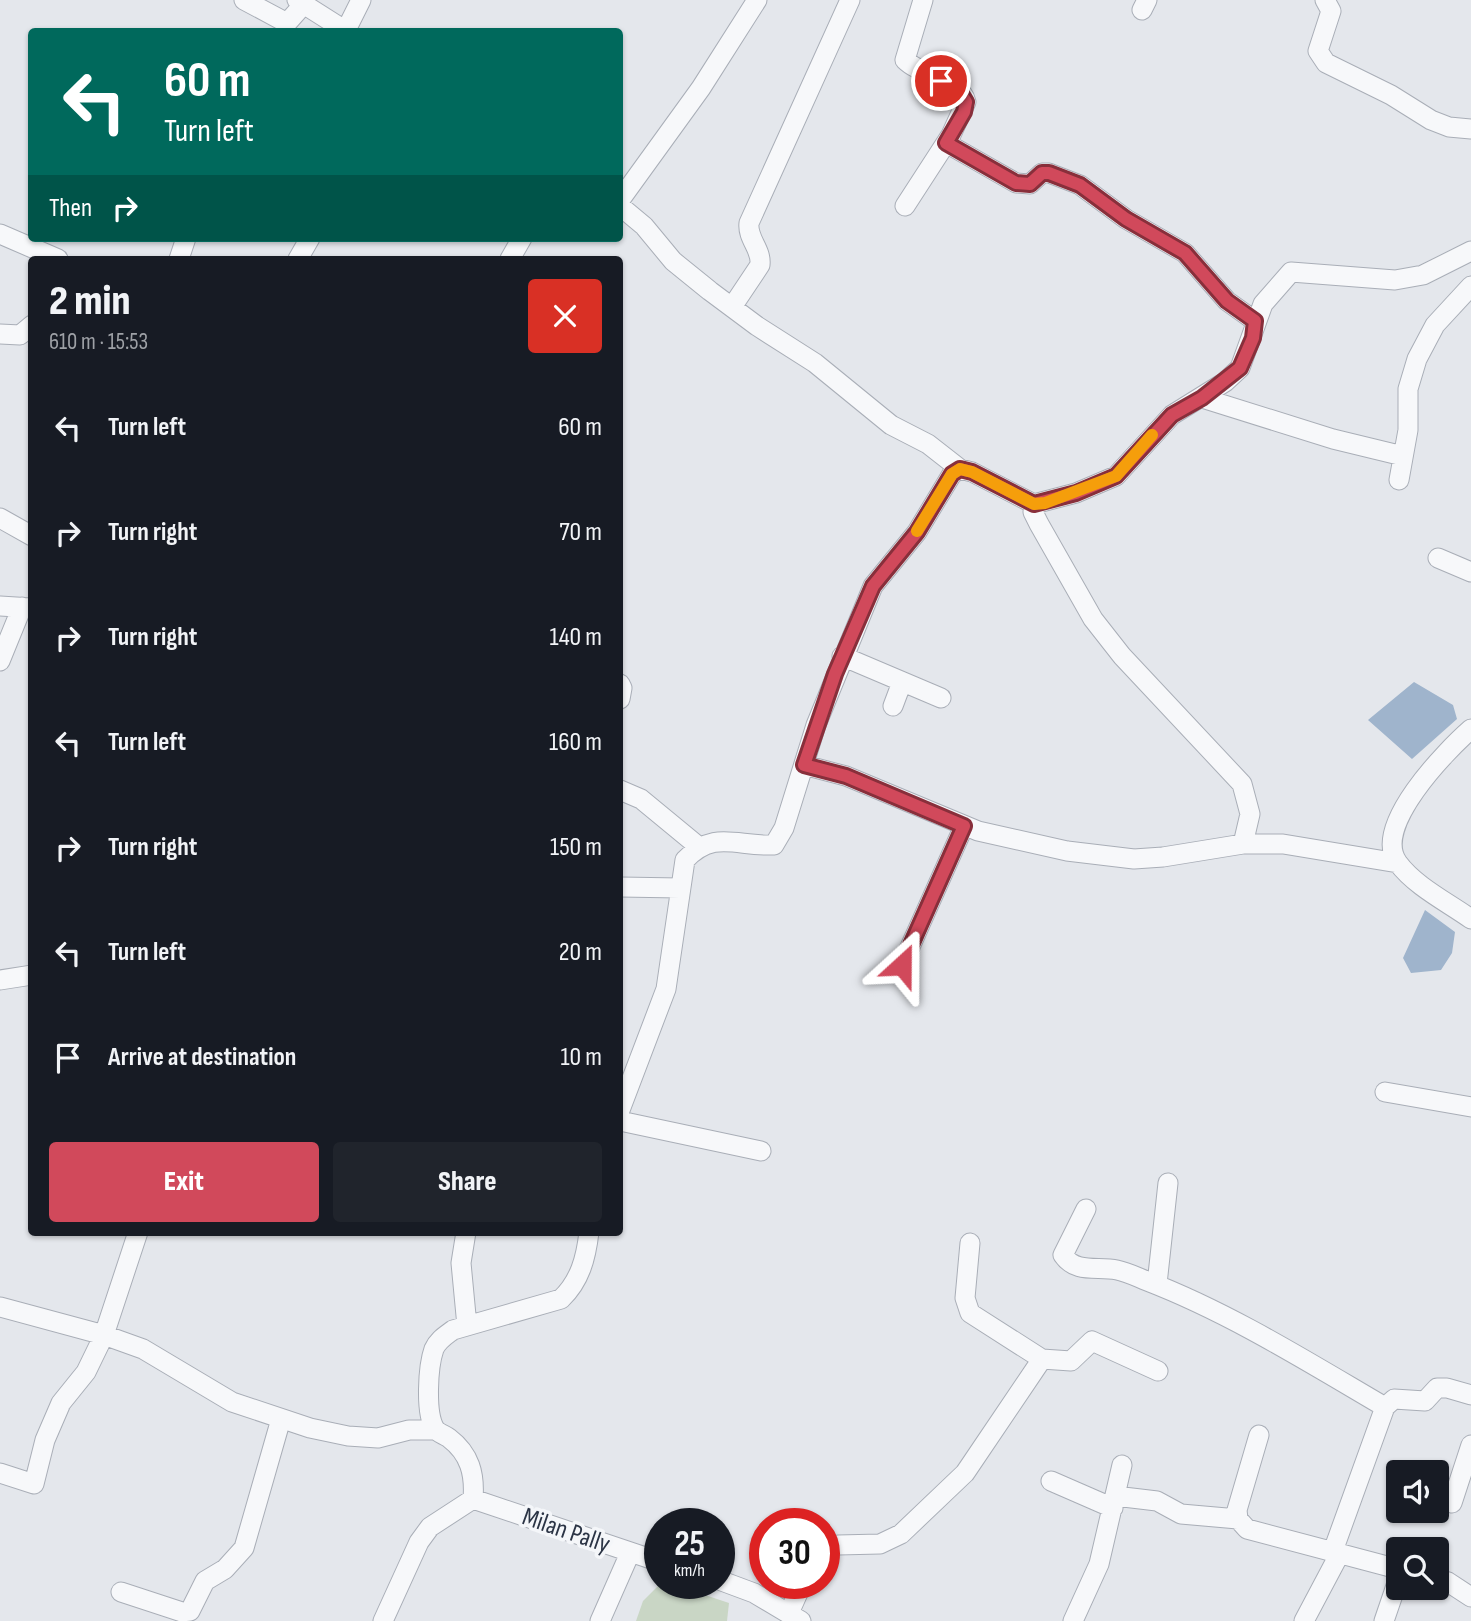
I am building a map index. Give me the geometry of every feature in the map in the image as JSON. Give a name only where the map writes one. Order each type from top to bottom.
[{"type":"street","points":[[244,0],[287,23],[300,2],[341,28]]},
{"type":"street","points":[[347,28],[361,0]]},
{"type":"street","points":[[623,196],[701,88],[757,0]]},
{"type":"street","points":[[732,307],[760,265],[761,259],[751,239],[749,223],[850,0]]},
{"type":"street","points":[[905,206],[964,112],[965,97],[958,89],[924,73],[905,60],[923,0]]},
{"type":"street","points":[[1325,0],[1331,11],[1318,51],[1326,63],[1391,95],[1431,120],[1449,127],[1471,129]]},
{"type":"street","points":[[946,143],[1016,183],[1030,184],[1042,173],[1049,173],[1080,185],[1126,219],[1185,253],[1227,301],[1255,321]]},
{"type":"street","points":[[623,208],[644,226],[673,261],[732,307],[815,363],[891,425],[928,444],[960,469],[972,472],[1034,504],[1076,493],[1116,476],[1172,415],[1202,398],[1240,368],[1263,304],[1291,272],[1395,280],[1423,275],[1471,251]]},
{"type":"street","points":[[0,234],[28,241]]},
{"type":"street","points":[[31,242],[53,256]]},
{"type":"street","points":[[1399,480],[1408,430],[1408,389],[1417,359],[1435,325],[1471,286]]},
{"type":"street","points":[[0,334],[20,335],[28,328]]},
{"type":"street","points":[[1202,398],[1333,439],[1403,456]]},
{"type":"street","points":[[623,1102],[666,989],[674,955],[685,860],[698,846],[712,841],[774,845],[784,828],[842,656],[873,586],[924,523],[952,474],[960,469]]},
{"type":"street","points":[[1034,504],[1033,512],[1039,524],[1093,619],[1150,687],[1242,784],[1250,814],[1243,844]]},
{"type":"street","points":[[0,518],[28,534]]},
{"type":"street","points":[[1438,558],[1471,572]]},
{"type":"street","points":[[0,606],[27,607],[0,661]]},
{"type":"street","points":[[842,656],[942,698]]},
{"type":"street","points":[[893,706],[902,682]]},
{"type":"street","points":[[1471,729],[1431,771],[1400,816],[1391,841],[1391,850],[1398,863],[1431,892],[1471,919]]},
{"type":"street","points":[[804,765],[846,776],[964,826],[1067,851],[1134,859],[1243,844],[1314,847],[1398,863]]},
{"type":"street","points":[[623,791],[641,799],[698,846]]},
{"type":"street","points":[[902,965],[964,826]]},
{"type":"street","points":[[623,887],[680,888]]},
{"type":"street","points":[[0,980],[28,976]]},
{"type":"street","points":[[1385,1092],[1471,1107]]},
{"type":"street","points":[[623,1122],[761,1151]]},
{"type":"street","points":[[1157,1284],[1168,1183]]},
{"type":"street","points":[[1086,1209],[1063,1255],[1069,1263],[1086,1269],[1121,1270],[1157,1284],[1302,1358],[1385,1407]]},
{"type":"street","points":[[0,1474],[34,1484],[45,1440],[61,1402],[86,1372],[104,1335],[137,1236]]},
{"type":"street","points":[[466,1236],[461,1263],[467,1326]]},
{"type":"street","points":[[436,1430],[428,1388],[434,1350],[439,1340],[453,1330],[561,1299],[572,1288],[580,1271],[588,1236]]},
{"type":"street","points":[[970,1243],[965,1298],[970,1313],[1042,1359],[1070,1361],[1093,1341],[1158,1371]]},
{"type":"street","points":[[0,1307],[104,1335],[143,1349],[232,1402],[281,1419],[348,1436],[378,1438],[409,1430],[436,1430],[461,1449],[472,1467],[473,1499],[430,1527],[419,1542],[383,1621]]},
{"type":"street","points":[[840,1545],[880,1544],[901,1534],[965,1473],[1042,1359]]},
{"type":"street","points":[[1304,1621],[1337,1552],[1385,1407],[1394,1399],[1425,1401],[1437,1388],[1471,1395]]},
{"type":"street","points":[[121,1592],[182,1612],[190,1611],[205,1581],[225,1569],[244,1548],[281,1419]]},
{"type":"street","points":[[1238,1520],[1237,1510],[1259,1435]]},
{"type":"street","points":[[1452,1503],[1471,1446]]},
{"type":"street","points":[[1073,1621],[1099,1564],[1122,1465]]},
{"type":"street","points":[[1051,1481],[1114,1502],[1157,1501],[1181,1514],[1238,1520],[1247,1529],[1386,1566]]},
{"type":"street","name":"Milan Pally","points":[[473,1499],[644,1557]]},
{"type":"street","points":[[600,1621],[631,1553]]},
{"type":"street","points":[[1449,1582],[1471,1597]]},
{"type":"street","points":[[735,1586],[754,1593],[795,1617],[799,1599]]},
{"type":"street","points":[[1384,1621],[1391,1600]]},
{"type":"green space","points":[[717,1599],[729,1603],[727,1621],[636,1621],[643,1601]]},
{"type":"water","points":[[1414,682],[1453,705],[1457,719],[1412,759],[1368,720]]},
{"type":"water","points":[[1425,910],[1455,932],[1452,953],[1441,970],[1411,973],[1403,958]]},
{"type":"slow traffic","points":[[917,531],[952,474],[960,469],[972,472],[1034,504],[1045,503],[1116,476],[1152,435]]},
{"type":"route","points":[[902,965],[964,826],[846,776],[804,765],[835,674],[873,586],[917,532],[952,474],[960,469],[972,472],[1034,504],[1076,493],[1116,476],[1172,415],[1202,398],[1240,368],[1253,338],[1255,321],[1227,301],[1185,253],[1126,219],[1080,185],[1049,173],[1042,173],[1030,184],[1016,183],[946,143],[964,112],[966,102],[958,89],[941,81]]}]
